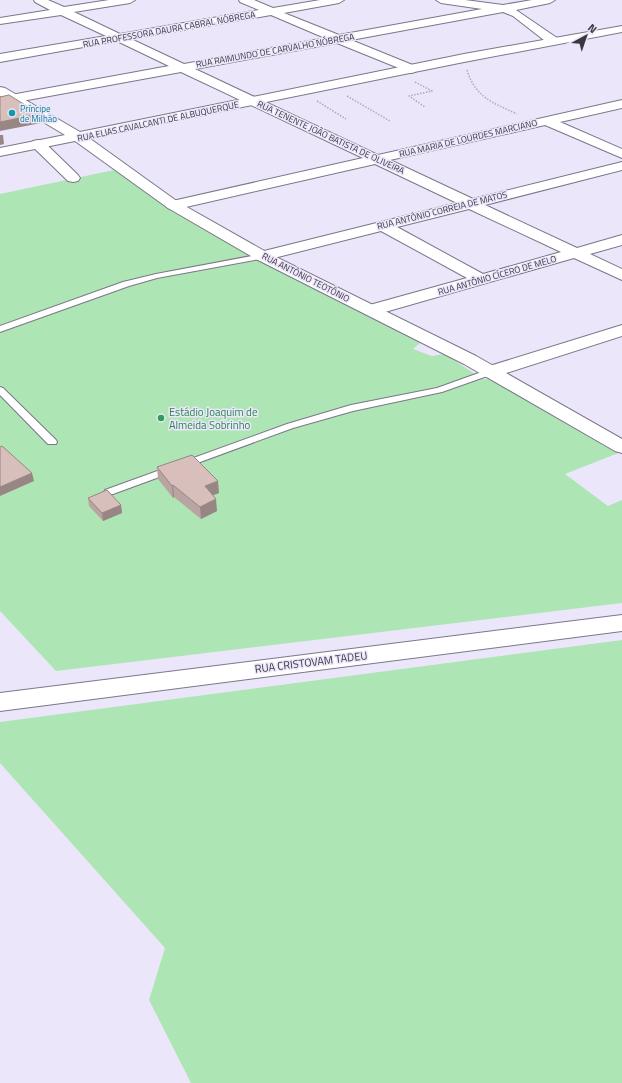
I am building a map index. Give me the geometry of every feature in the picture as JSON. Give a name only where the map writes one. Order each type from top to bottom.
[{"type":"street","name":"RUA TENENTE JOÃO BATISTA DE OLIVEIRA","points":[[39,0],[622,274]]},
{"type":"street","points":[[0,21],[130,0]]},
{"type":"street","points":[[244,0],[411,69]]},
{"type":"street","name":"RUA PROFESSORA DAURA CABRAL NÓBREGA","points":[[0,58],[339,0]]},
{"type":"street","points":[[442,0],[506,9],[517,14],[553,41]]},
{"type":"street","name":"RUA RAIMUNDO DE CARVALHO NÓBREGA","points":[[7,100],[337,38],[550,0]]},
{"type":"street","name":"RUA ELIAS CAVALCANTI DE ALBUQUERQUE","points":[[0,152],[464,58],[622,29]]},
{"type":"street","name":"RUA ANTÔNIO TEOTÔNIO","points":[[0,91],[7,100],[79,137],[173,205],[262,256],[372,310],[490,372],[622,447]]},
{"type":"street","name":"RUA MARIA DE LOURDES MARCIANO","points":[[173,205],[622,104]]},
{"type":"street","points":[[541,122],[622,154]]},
{"type":"street","points":[[38,144],[74,178]]},
{"type":"street","name":"RUA ANTÔNIO CORREIA DE MATOS","points":[[262,256],[622,166]]},
{"type":"street","points":[[382,226],[480,279]]},
{"type":"street","name":"RUA ANTÔNIO CÍCERO DE MELO","points":[[372,310],[622,240]]},
{"type":"street","points":[[490,372],[622,330]]},
{"type":"street","name":"RUA CRISTOVAM TADEU","points":[[0,702],[622,623]]},
{"type":"lane","points":[[0,329],[126,284],[156,276],[262,256]]},
{"type":"lane","points":[[109,492],[200,457],[290,426],[351,408],[439,390],[490,372]]},
{"type":"lane","points":[[0,390],[52,442]]},
{"type":"path","points":[[464,58],[472,87],[478,94],[541,122]]},
{"type":"path","points":[[394,72],[432,91],[409,96],[425,107]]},
{"type":"path","points":[[329,86],[390,121]]},
{"type":"path","points":[[301,92],[346,119]]},
{"type":"green space","points":[[114,170],[232,242],[425,339],[413,349],[432,356],[444,354],[483,379],[497,379],[621,452],[565,474],[608,506],[622,500],[622,603],[56,671],[0,611],[0,194]]},
{"type":"green space","points":[[622,640],[622,1083],[191,1083],[149,1000],[165,948],[0,763],[0,722]]},
{"type":"building","points":[[9,95],[40,114],[0,122],[0,97]]},
{"type":"building","points":[[2,446],[32,473],[0,487],[0,447]]},
{"type":"building","points":[[192,455],[218,481],[205,486],[216,499],[200,507],[173,485],[172,486],[157,467]]},
{"type":"building","points":[[107,490],[121,505],[102,513],[88,498]]},
{"type":"place","name":"Príncipe de Milhão","points":[[12,113]]},
{"type":"place","name":"Estádio Joaquim de Almeida Sobrinho","points":[[161,418]]}]
